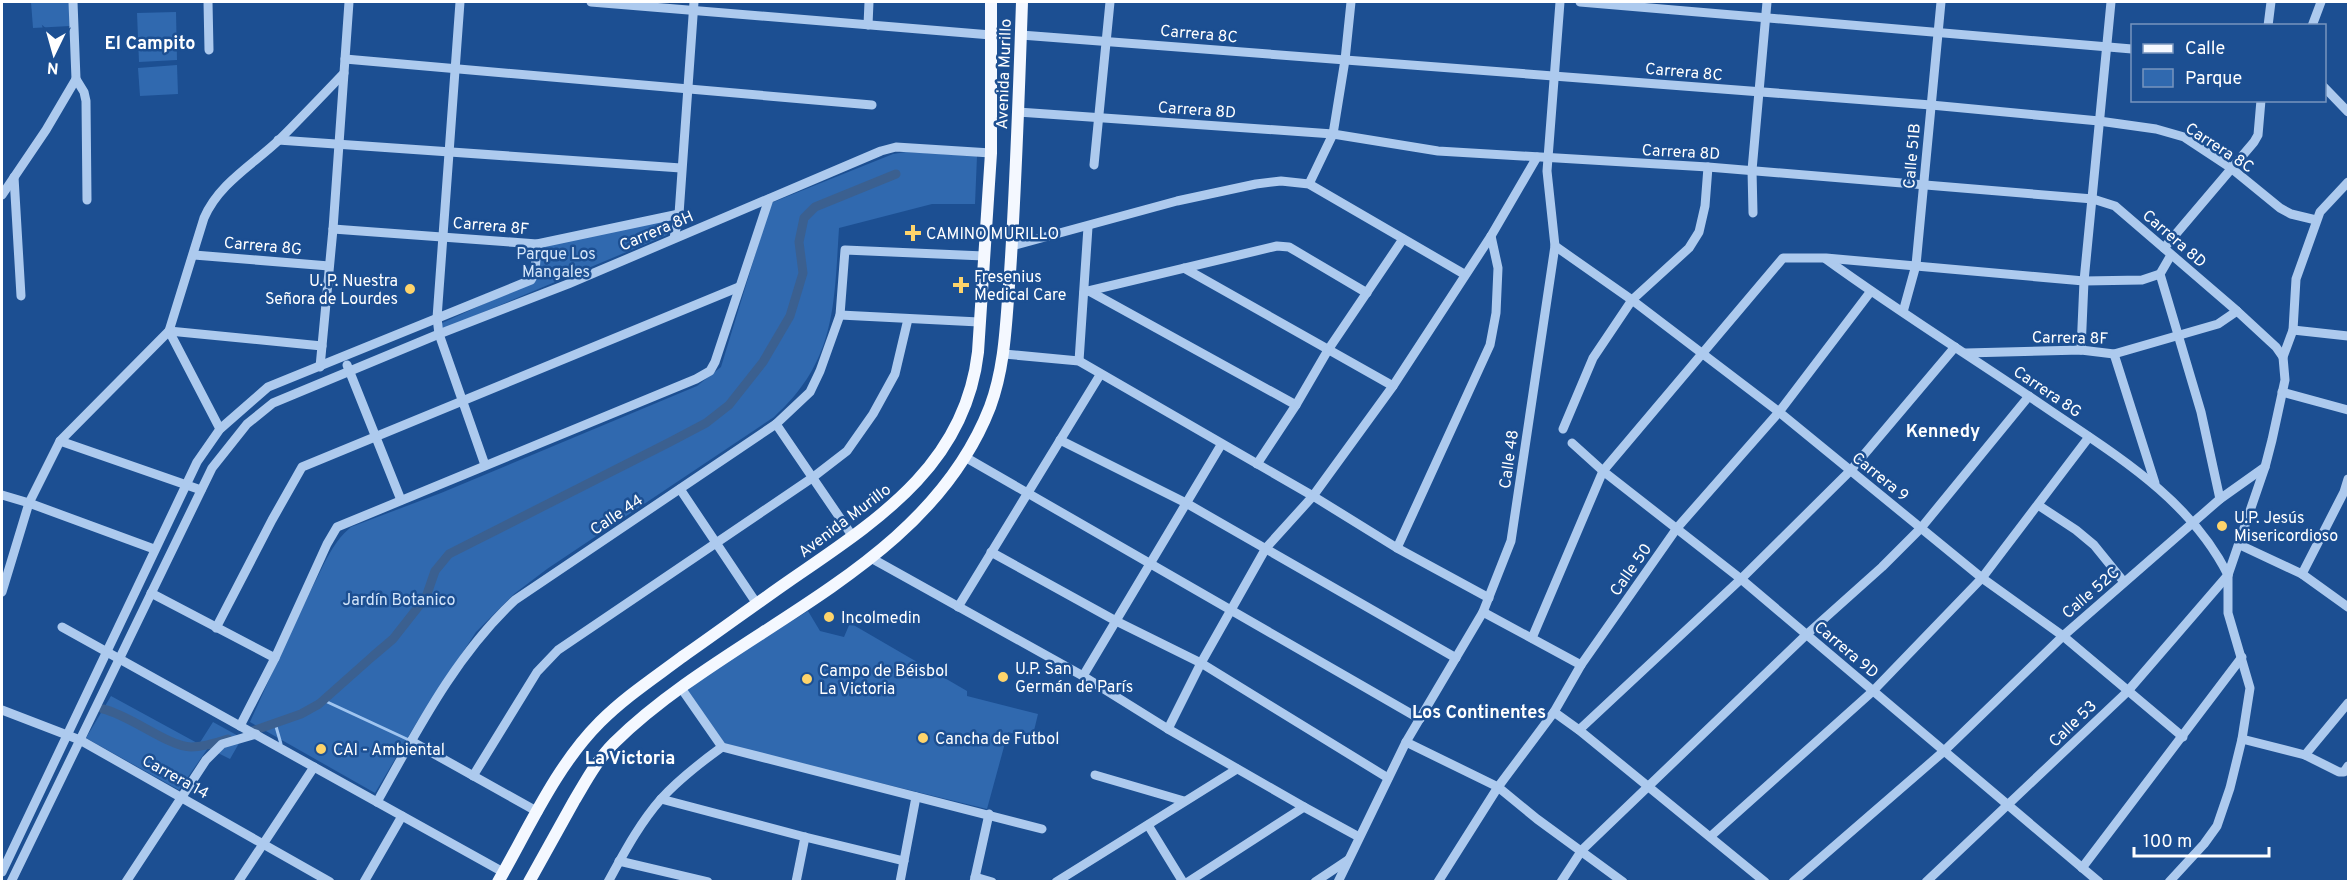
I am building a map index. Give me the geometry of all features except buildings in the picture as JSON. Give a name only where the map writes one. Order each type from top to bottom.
[{"type":"main road","name":"Avenida Murillo","points":[[500,877],[551,788],[579,746],[600,722],[638,689],[853,537],[901,500],[944,448],[975,376],[991,153],[991,2]]},
{"type":"main road","name":"Avenida Murillo","points":[[528,882],[596,765],[606,752],[681,688],[871,558],[918,515],[965,457],[989,408],[1004,354],[1012,246],[1022,2]]},
{"type":"street","points":[[73,2],[76,79],[84,92],[86,101],[87,200]]},
{"type":"street","points":[[208,2],[209,50]]},
{"type":"street","points":[[320,367],[333,228],[349,2]]},
{"type":"street","points":[[460,2],[437,318],[439,334],[485,465]]},
{"type":"street","points":[[591,2],[694,6],[868,25],[990,35]]},
{"type":"street","points":[[868,25],[869,2]]},
{"type":"street","points":[[1094,165],[1110,2]]},
{"type":"street","points":[[1309,184],[1333,134],[1345,60],[1351,2]]},
{"type":"street","name":"Calle 48","points":[[1338,882],[1406,742],[1483,612],[1511,541],[1555,246],[1548,171],[1560,2]]},
{"type":"street","points":[[1580,2],[2131,49]]},
{"type":"street","points":[[1753,213],[1752,170],[1767,2]]},
{"type":"street","name":"Calle 51B","points":[[1903,312],[1916,266],[1941,2]]},
{"type":"street","points":[[2080,350],[2084,281],[2111,2]]},
{"type":"street","points":[[2268,24],[2271,2]]},
{"type":"street","points":[[2313,24],[2321,2]]},
{"type":"street","points":[[674,238],[679,214],[694,6]]},
{"type":"street","name":"Carrera 8C","points":[[1021,35],[1931,105],[2099,121],[2156,129],[2184,137],[2231,168],[2290,214],[2316,220]]},
{"type":"street","points":[[345,59],[872,105]]},
{"type":"street","points":[[2,592],[29,503],[60,441],[169,331],[204,218],[213,201],[225,187],[279,140],[344,73]]},
{"type":"street","points":[[2,195],[46,130],[76,79]]},
{"type":"street","points":[[2326,88],[2349,112]]},
{"type":"street","points":[[2164,248],[2254,142],[2258,135],[2261,102]]},
{"type":"street","name":"Carrera 8D","points":[[1018,112],[1333,134],[1438,151],[1752,170],[2093,198],[2115,206],[2276,346],[2283,357]]},
{"type":"street","points":[[279,140],[681,168]]},
{"type":"street","name":"Carrera 8H","points":[[11,882],[212,468],[240,433],[273,403],[439,334],[568,285],[674,238],[881,152],[896,147],[991,153]]},
{"type":"street","points":[[1168,729],[1201,663],[1266,548],[1313,496],[1393,386],[1464,274],[1491,236],[1537,158]]},
{"type":"street","points":[[1563,429],[1593,358],[1632,300],[1689,248],[1699,232],[1706,206],[1708,167]]},
{"type":"street","points":[[14,177],[21,296]]},
{"type":"street","points":[[1012,246],[1177,201],[1281,181],[1309,184],[1464,274]]},
{"type":"street","points":[[2169,882],[2204,844],[2217,826],[2230,788],[2242,739],[2250,688],[2228,613],[2228,575],[2265,467],[2284,380],[2283,357],[2293,330],[2294,285],[2316,220],[2325,205],[2349,182]]},
{"type":"street","points":[[126,882],[206,760],[222,744],[249,731],[275,658],[337,527],[696,379],[710,371],[715,362],[769,199]]},
{"type":"street","name":"Carrera 8F","points":[[333,228],[537,244],[679,214]]},
{"type":"street","points":[[1079,361],[1087,292],[1088,227]]},
{"type":"street","points":[[1397,548],[1490,345],[1496,313],[1498,268],[1491,236]]},
{"type":"street","points":[[1257,464],[1296,405],[1328,350],[1403,238]]},
{"type":"street","points":[[2,872],[154,549],[197,462],[220,429],[268,387],[344,358],[531,279],[535,273],[537,244]]},
{"type":"street","points":[[1087,292],[1277,246],[1289,247],[1367,293]]},
{"type":"street","name":"Carrera 9","points":[[1555,246],[1632,300],[1779,412],[1982,578],[2062,636],[2183,737]]},
{"type":"street","name":"Calle 44","points":[[376,802],[411,741],[477,638],[515,600],[776,424],[810,392],[840,315],[845,250],[984,255]]},
{"type":"street","name":"Carrera 8G","points":[[194,255],[329,266]]},
{"type":"street","points":[[1532,639],[1603,471],[1783,258],[1826,258],[2084,281],[2142,280],[2160,274],[2171,255]]},
{"type":"street","name":"Carrera 8G","points":[[1826,258],[1871,291],[2155,483],[2194,522],[2216,552],[2228,575]]},
{"type":"street","points":[[1184,268],[1393,386]]},
{"type":"street","points":[[2160,274],[2201,412],[2220,499]]},
{"type":"street","points":[[216,628],[302,467],[739,287]]},
{"type":"street","name":"Calle 50","points":[[1438,882],[1498,787],[1554,712],[1581,665],[1677,528],[1779,412],[1871,291]]},
{"type":"street","points":[[1087,292],[1296,405]]},
{"type":"street","name":"Carrera 8F","points":[[1965,353],[2080,350],[2114,354],[2218,324],[2237,311]]},
{"type":"street","points":[[840,315],[979,322]]},
{"type":"street","points":[[473,776],[537,672],[558,650],[847,452],[873,414],[895,374],[908,319]]},
{"type":"street","points":[[2293,330],[2349,336]]},
{"type":"street","points":[[169,331],[322,346]]},
{"type":"street","points":[[169,331],[220,429]]},
{"type":"street","points":[[1579,730],[1741,579],[1851,470],[1955,347]]},
{"type":"street","points":[[1004,354],[1079,361],[1313,496],[1397,548],[1490,598]]},
{"type":"street","points":[[2114,354],[2155,483]]},
{"type":"street","points":[[344,358],[401,500]]},
{"type":"street","points":[[958,607],[1100,375]]},
{"type":"street","points":[[2282,392],[2349,410]]},
{"type":"street","points":[[1561,882],[1582,850],[1921,528],[2029,396]]},
{"type":"street","points":[[776,424],[853,537]]},
{"type":"street","points":[[1711,836],[1873,691],[1982,578],[2089,437]]},
{"type":"street","points":[[1060,440],[1186,503],[1456,658]]},
{"type":"street","points":[[60,441],[201,490]]},
{"type":"street","name":"Carrera 9D","points":[[1572,443],[1603,471],[1741,579],[2099,882]]},
{"type":"street","points":[[1083,676],[1221,445]]},
{"type":"street","points":[[965,457],[1420,719]]},
{"type":"street","name":"Calle 52C","points":[[1793,882],[1943,752],[2062,636],[2220,499],[2265,467]]},
{"type":"street","points":[[2302,574],[2349,479]]},
{"type":"street","points":[[680,489],[756,604]]},
{"type":"street","points":[[2,495],[154,549]]},
{"type":"street","points":[[2038,505],[2094,545],[2124,582]]},
{"type":"street","points":[[2240,545],[2302,574],[2349,607]]},
{"type":"street","points":[[991,552],[1116,621],[1201,663],[1388,778]]},
{"type":"street","points":[[871,558],[1083,676],[1168,729],[1359,837]]},
{"type":"street","name":"Calle 53","points":[[1926,882],[2127,692],[2228,575]]},
{"type":"street","points":[[151,593],[275,658]]},
{"type":"street","points":[[1483,612],[1581,665]]},
{"type":"street","points":[[62,627],[402,816],[500,877]]},
{"type":"street","points":[[2082,868],[2242,657]]},
{"type":"street","points":[[681,688],[722,747],[1041,829]]},
{"type":"street","points":[[2306,754],[2349,703]]},
{"type":"street","name":"Carrera 14","points":[[2,710],[80,740],[265,843],[330,882]]},
{"type":"street","points":[[1554,712],[1711,836],[1765,882]]},
{"type":"street","points":[[2242,739],[2306,754],[2345,769]]},
{"type":"street","points":[[411,741],[538,812]]},
{"type":"street","points":[[1406,742],[1498,787],[1537,819],[1623,882]]},
{"type":"street","points":[[608,882],[640,826],[661,799],[689,772],[722,747]]},
{"type":"street","points":[[238,882],[314,767]]},
{"type":"street","points":[[1056,882],[1237,769]]},
{"type":"street","points":[[1095,775],[1184,801]]},
{"type":"street","points":[[900,882],[916,797]]},
{"type":"street","points":[[661,799],[904,861]]},
{"type":"street","points":[[1188,882],[1304,807]]},
{"type":"street","points":[[989,814],[975,879],[992,882]]},
{"type":"street","points":[[364,882],[402,816]]},
{"type":"street","points":[[1148,825],[1183,882]]},
{"type":"street","points":[[796,882],[805,837]]},
{"type":"street","points":[[1315,882],[1348,860]]},
{"type":"street","points":[[619,861],[708,882]]},
{"type":"green space","points":[[31,2],[69,2],[70,26],[33,28]]},
{"type":"green space","points":[[176,12],[177,60],[139,62],[137,13]]},
{"type":"green space","points":[[177,65],[178,94],[140,96],[138,68]]},
{"type":"green space","name":"Jardín Botanico","points":[[906,152],[977,156],[975,204],[932,204],[839,228],[833,307],[828,330],[810,375],[794,396],[774,417],[547,569],[514,594],[476,632],[417,722],[375,793],[250,722],[323,566],[344,533],[351,527],[441,493],[697,386],[721,367],[771,203],[893,154]]},
{"type":"green space","name":"Parque Los Mangales","points":[[669,220],[667,235],[443,329],[440,324],[532,282],[540,247]]},
{"type":"green space","points":[[808,611],[820,631],[844,637],[850,623],[967,691],[967,696],[1038,714],[1032,739],[1008,732],[987,809],[725,745],[685,687]]},
{"type":"green space","points":[[111,696],[199,744],[213,722],[242,738],[230,759],[208,748],[179,790],[86,738]]},
{"type":"waterway","points":[[247,733],[301,714],[319,704],[393,639],[426,597],[435,571],[449,554],[706,423],[729,405],[763,362],[790,316],[803,273],[799,242],[804,218],[815,207],[896,174]]},
{"type":"waterway","points":[[323,700],[409,740]]},
{"type":"waterway","points":[[103,709],[125,717],[182,746],[200,746],[228,739]]},
{"type":"waterway","points":[[275,723],[281,744]]},
{"type":"place","name":"CAMINO MURILLO","points":[[913,233]]},
{"type":"place","name":"Fresenius Medical Care","points":[[961,285]]},
{"type":"place","name":"U. P. Nuestra Señora de Lourdes","points":[[410,289]]},
{"type":"place","name":"U.P. Jesús Misericordioso","points":[[2222,526]]},
{"type":"place","name":"Incolmedin","points":[[829,617]]},
{"type":"place","name":"U.P. San Germán de París","points":[[1003,677]]},
{"type":"place","name":"Campo de Béisbol La Victoria","points":[[807,679]]},
{"type":"place","name":"Cancha de Futbol","points":[[923,738]]},
{"type":"place","name":"CAI - Ambiental","points":[[321,749]]},
{"type":"district","name":"El Campito","points":[[150,43]]},
{"type":"district","name":"Kennedy","points":[[1943,431]]},
{"type":"district","name":"Los Continentes","points":[[1479,712]]},
{"type":"district","name":"La Victoria","points":[[630,758]]}]
